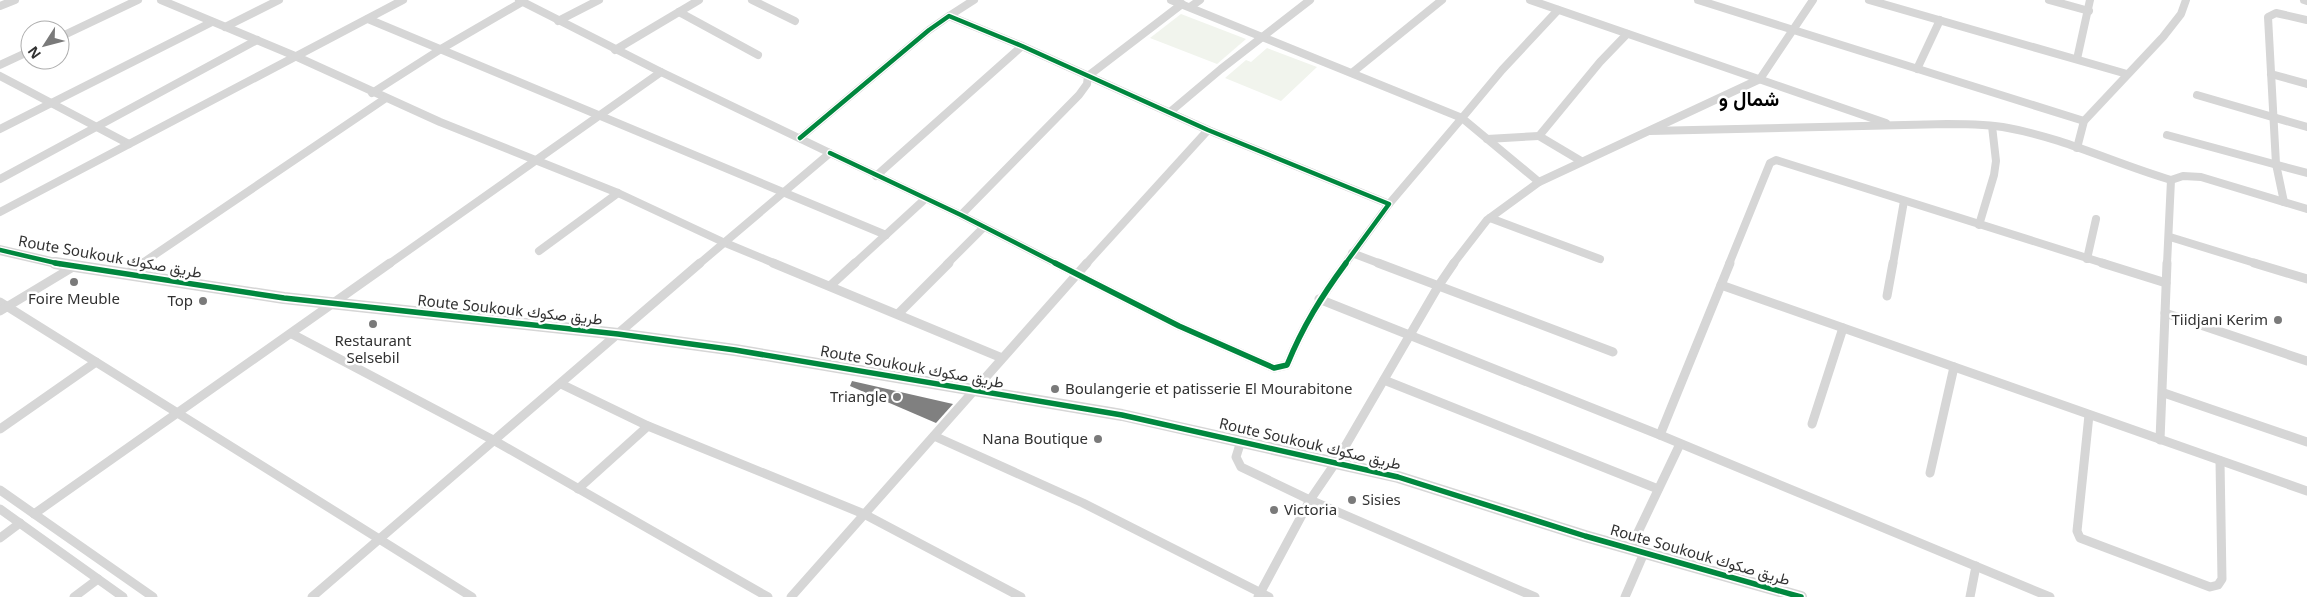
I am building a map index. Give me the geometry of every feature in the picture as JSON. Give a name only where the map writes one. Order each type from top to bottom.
[{"type":"street","points":[[0,6],[15,0]]},
{"type":"street","points":[[70,32],[138,0]]},
{"type":"street","points":[[161,0],[295,56],[372,93],[440,122],[618,193],[723,242],[1002,358]]},
{"type":"street","points":[[225,27],[279,0]]},
{"type":"street","points":[[0,212],[403,0]]},
{"type":"street","points":[[558,21],[599,0]]},
{"type":"street","points":[[615,50],[699,0]]},
{"type":"street","points":[[752,0],[795,21]]},
{"type":"street","points":[[800,138],[929,30],[974,0]]},
{"type":"street","points":[[1171,0],[1353,72],[1462,118],[1539,182]]},
{"type":"street","points":[[1190,7],[1200,0]]},
{"type":"street","points":[[1170,112],[1221,68],[1310,0]]},
{"type":"street","points":[[1353,72],[1442,0]]},
{"type":"street","points":[[1530,0],[1546,3],[1558,10],[1893,125]]},
{"type":"street","points":[[1698,0],[2084,121]]},
{"type":"street","points":[[934,436],[1083,503],[1263,596],[1310,500],[1336,462],[1439,285],[1469,240],[1490,218],[1539,182],[1760,79],[1813,0]]},
{"type":"street","points":[[1869,0],[2127,74]]},
{"type":"street","points":[[2049,0],[2089,11]]},
{"type":"street","points":[[2077,60],[2090,0]]},
{"type":"street","points":[[2077,148],[2084,121],[2163,38],[2181,14],[2186,0]]},
{"type":"street","points":[[372,93],[520,1],[615,50],[984,227],[1179,326],[1274,368],[1287,365],[1303,327],[1319,299],[1389,204],[1508,63],[1558,10]]},
{"type":"street","points":[[961,216],[1078,95],[1087,84],[1088,76],[1182,4]]},
{"type":"street","points":[[679,12],[758,55]]},
{"type":"street","points":[[2284,202],[2276,164],[2268,17],[2276,13],[2307,20]]},
{"type":"street","points":[[949,16],[1022,46],[1208,130],[1389,204]]},
{"type":"street","points":[[368,19],[600,114],[886,235]]},
{"type":"street","points":[[1917,69],[1940,20]]},
{"type":"street","points":[[0,129],[212,22]]},
{"type":"street","points":[[1539,136],[1600,62],[1627,34]]},
{"type":"street","points":[[0,179],[257,40]]},
{"type":"street","points":[[876,176],[1022,46]]},
{"type":"street","points":[[0,65],[20,56]]},
{"type":"street","points":[[34,514],[292,334],[330,303],[661,72]]},
{"type":"street","points":[[2271,74],[2307,84]]},
{"type":"street","points":[[0,76],[129,144]]},
{"type":"street","points":[[2196,94],[2307,127]]},
{"type":"street","points":[[126,274],[386,98]]},
{"type":"street","points":[[1646,131],[1893,125],[1973,124],[1992,126],[2039,135],[2148,174],[2171,180],[2183,176],[2201,177],[2307,209]]},
{"type":"street","points":[[1979,225],[1994,176],[1996,161],[1992,126]]},
{"type":"street","points":[[790,597],[1076,275],[1208,130]]},
{"type":"street","points":[[2167,135],[2307,173]]},
{"type":"street","points":[[1487,139],[1539,136],[1581,161]]},
{"type":"street","points":[[312,597],[495,442],[723,242],[830,153]]},
{"type":"street","points":[[1660,435],[1772,162],[1786,163],[2166,283]]},
{"type":"street","points":[[2160,440],[2164,393],[2165,312],[2170,237],[2171,180]]},
{"type":"street","points":[[539,251],[618,193]]},
{"type":"street","points":[[830,286],[925,199]]},
{"type":"street","points":[[1887,296],[1904,201]]},
{"type":"street","points":[[1490,218],[1600,259]]},
{"type":"street","points":[[2087,259],[2096,219]]},
{"type":"street","points":[[898,314],[984,227]]},
{"type":"street","points":[[2170,237],[2307,279]]},
{"type":"street","name":"Route Soukouk طريق صكوك","points":[[0,250],[73,267],[330,303],[618,334],[870,372],[1122,415],[1398,477],[1630,549],[1801,597]]},
{"type":"street","points":[[1352,253],[1614,352]]},
{"type":"street","points":[[2,307],[73,267]]},
{"type":"street","points":[[1721,286],[2307,491]]},
{"type":"street","points":[[1319,299],[1660,435],[2050,597]]},
{"type":"street","points":[[2,307],[133,383],[178,414],[472,597]]},
{"type":"street","points":[[2165,312],[2307,361]]},
{"type":"street","points":[[1812,424],[1843,328]]},
{"type":"street","points":[[292,334],[495,442],[768,597]]},
{"type":"street","points":[[0,428],[96,362]]},
{"type":"street","points":[[1930,473],[1954,367]]},
{"type":"street","points":[[1384,380],[1658,489]]},
{"type":"street","points":[[561,384],[648,426],[864,514],[1021,597]]},
{"type":"street","points":[[2164,393],[2307,442]]},
{"type":"street","points":[[2088,415],[2077,531],[2080,538],[2210,587],[2218,585],[2222,579],[2220,461]]},
{"type":"street","points":[[578,489],[648,426]]},
{"type":"street","points":[[1241,441],[1235,456],[1236,462],[1241,467],[1310,500],[1535,597]]},
{"type":"street","points":[[1630,549],[1680,444]]},
{"type":"street","points":[[0,490],[153,597]]},
{"type":"street","points":[[0,509],[122,597]]},
{"type":"street","points":[[0,538],[20,523]]},
{"type":"street","points":[[1625,597],[1644,553]]},
{"type":"street","points":[[1970,597],[1976,566]]},
{"type":"street","points":[[74,597],[98,579]]},
{"type":"shaded area","points":[[1181,14],[1246,39],[1217,64],[1150,38]]},
{"type":"shaded area","points":[[1267,48],[1317,67],[1281,101],[1225,78],[1246,60],[1251,62]]},
{"type":"building","name":"Triangle","points":[[852,381],[953,404],[936,423],[850,386]]},
{"type":"cycle path","points":[[800,138],[929,30],[949,16],[1022,46],[1208,130],[1389,204],[1319,299],[1303,327],[1287,365],[1274,368],[1179,326],[961,215],[830,153]]},
{"type":"cycle path","points":[[0,250],[73,267],[284,298],[618,334],[735,350],[1122,415],[1398,477],[1585,536],[1801,597]]},
{"type":"place","name":"Foire Meuble","points":[[74,282]]},
{"type":"place","name":"Top","points":[[203,301]]},
{"type":"place","name":"Tiidjani Kerim","points":[[2278,320]]},
{"type":"place","name":"Restaurant Selsebil","points":[[373,324]]},
{"type":"place","name":"Boulangerie et patisserie El Mourabitone","points":[[1055,389]]},
{"type":"place","name":"Triangle","points":[[897,397]]},
{"type":"place","name":"Nana Boutique","points":[[1098,439]]},
{"type":"place","name":"Sisies","points":[[1352,500]]},
{"type":"place","name":"Victoria","points":[[1274,510]]},
{"type":"district","name":"شمال و","points":[[1749,99]]}]
